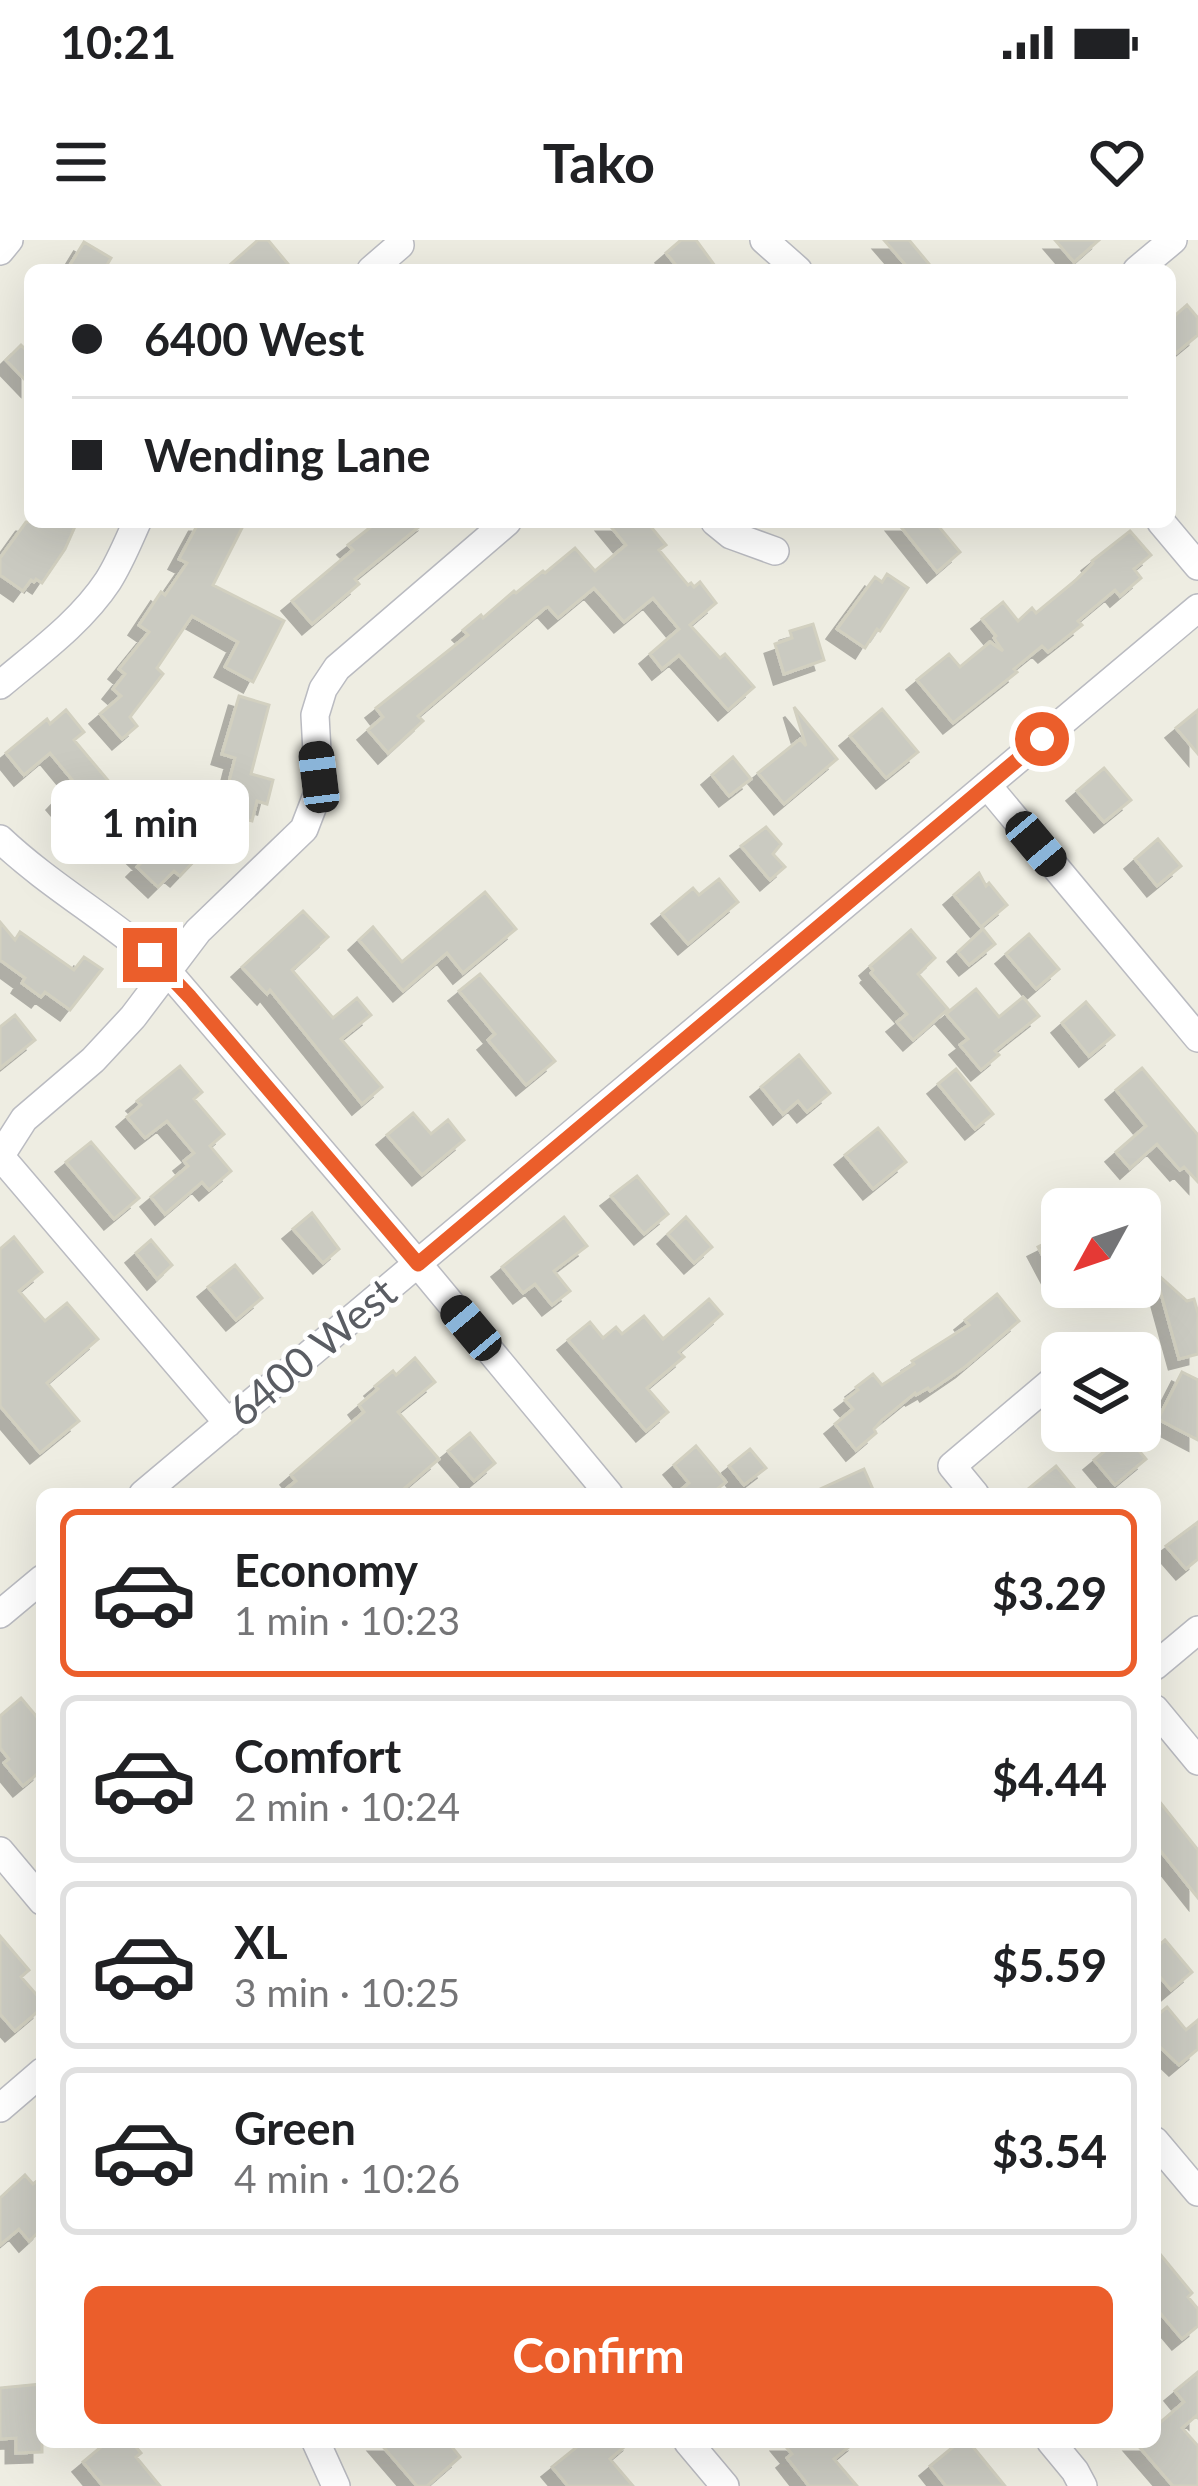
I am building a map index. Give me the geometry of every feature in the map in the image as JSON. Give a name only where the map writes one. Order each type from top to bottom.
[{"type":"street","points":[[0,250],[9,240]]},
{"type":"street","points":[[1144,264],[1173,240]]},
{"type":"street","points":[[378,264],[400,245]]},
{"type":"street","points":[[0,685],[55,639],[98,594],[134,528]]},
{"type":"street","points":[[228,1423],[0,1155],[24,1120],[114,1039],[198,932],[296,839],[311,817],[319,790],[315,715],[329,677],[500,528]]},
{"type":"street","points":[[722,528],[775,551]]},
{"type":"street","points":[[1166,528],[1198,566]]},
{"type":"street","name":"6400 West","points":[[150,1488],[1198,608]]},
{"type":"street","points":[[987,785],[1198,1038]]},
{"type":"street","points":[[0,839],[169,973],[604,1488]]},
{"type":"street","points":[[970,1488],[952,1466],[1041,1391]]},
{"type":"street","points":[[5,1600],[36,1582]]},
{"type":"street","points":[[1161,1661],[1198,1630]]},
{"type":"street","points":[[1161,1716],[1198,1761]]},
{"type":"street","points":[[0,1851],[36,1894]]},
{"type":"street","points":[[0,2108],[36,2077]]},
{"type":"street","points":[[1161,2148],[1198,2192]]},
{"type":"street","points":[[319,2448],[336,2486]]},
{"type":"street","points":[[693,2448],[725,2486]]},
{"type":"street","points":[[1056,2448],[1084,2486]]},
{"type":"building","points":[[258,240],[268,240],[288,264],[231,264]]},
{"type":"building","points":[[681,240],[696,240],[714,264],[675,264],[666,253]]},
{"type":"building","points":[[884,240],[909,240],[929,264],[905,264]]},
{"type":"building","points":[[1055,240],[1099,240],[1074,262]]},
{"type":"building","points":[[84,242],[111,258],[108,264],[71,264]]},
{"type":"building","points":[[1187,305],[1198,318],[1198,335],[1176,353],[1176,315]]},
{"type":"building","points":[[21,345],[24,348],[24,379],[6,360]]},
{"type":"building","points":[[24,525],[74,528],[42,583],[31,580],[23,591],[0,575],[0,558]]},
{"type":"building","points":[[196,528],[242,528],[213,585],[284,621],[253,682],[225,667],[238,642],[192,616],[157,668],[163,674],[130,717],[137,726],[122,739],[100,714],[121,696],[113,689],[125,674],[119,669],[149,632],[139,625],[187,563],[179,559]]},
{"type":"building","points":[[369,528],[418,528],[355,579],[359,584],[312,624],[292,601],[353,550],[348,545]]},
{"type":"building","points":[[612,528],[652,528],[666,545],[659,550],[688,585],[700,582],[716,603],[690,625],[754,687],[728,710],[679,655],[662,669],[650,654],[679,629],[653,598],[624,622],[594,588],[558,618],[545,608],[418,716],[423,721],[388,753],[368,730],[383,717],[376,708],[468,635],[463,630],[514,591],[575,548],[595,571],[626,545]]},
{"type":"building","points":[[902,528],[940,528],[960,552],[937,572]]},
{"type":"building","points":[[1130,531],[1151,555],[1134,569],[1141,578],[1120,596],[1115,590],[1048,652],[1042,646],[953,723],[917,680],[949,654],[960,667],[990,642],[1003,651],[982,619],[1003,602],[1018,621],[1032,608],[1036,613]]},
{"type":"building","points":[[887,574],[908,588],[865,648],[837,629],[875,577],[882,582]]},
{"type":"building","points":[[813,624],[824,660],[784,674],[775,644],[792,638],[790,631]]},
{"type":"building","points":[[239,696],[269,705],[251,774],[273,780],[267,804],[257,801],[252,821],[236,817],[180,876],[174,871],[158,887],[137,867],[144,860],[115,832],[103,842],[96,839],[57,800],[74,782],[50,753],[24,775],[6,753],[47,719],[50,724],[66,710],[84,732],[74,740],[138,816],[150,801],[157,807],[171,793],[216,833],[235,758],[222,754]]},
{"type":"building","points":[[794,707],[837,759],[784,804],[758,773],[800,739],[806,746]]},
{"type":"building","points":[[882,709],[918,752],[886,778],[850,736]]},
{"type":"building","points":[[1198,710],[1198,754],[1176,728]]},
{"type":"building","points":[[733,757],[751,779],[729,796],[712,775]]},
{"type":"building","points":[[1104,768],[1131,800],[1104,822],[1077,791]]},
{"type":"building","points":[[766,827],[781,844],[773,854],[785,867],[770,880],[741,846]]},
{"type":"building","points":[[1158,839],[1181,866],[1157,886],[1135,859]]},
{"type":"building","points":[[979,873],[1007,905],[981,927],[954,895]]},
{"type":"building","points":[[719,879],[738,902],[688,944],[662,914],[693,888],[699,895]]},
{"type":"building","points":[[485,892],[516,929],[463,973],[447,953],[403,991],[359,940],[373,927],[402,962]]},
{"type":"building","points":[[303,911],[328,937],[292,970],[333,1018],[357,998],[371,1015],[341,1039],[382,1087],[362,1104],[270,990],[267,994],[242,967]]},
{"type":"building","points":[[0,922],[15,940],[20,932],[74,970],[84,957],[102,969],[70,1010],[45,992],[41,997],[0,960]]},
{"type":"building","points":[[983,929],[995,944],[969,965],[958,952]]},
{"type":"building","points":[[911,930],[935,958],[918,974],[948,1009],[913,1040],[897,1022],[907,1014],[870,966]]},
{"type":"building","points":[[1029,934],[1059,969],[1036,989],[1006,954]]},
{"type":"building","points":[[480,974],[555,1061],[526,1085],[488,1040],[495,1034],[459,991]]},
{"type":"building","points":[[976,989],[999,1017],[1023,997],[1039,1016],[995,1051],[999,1055],[981,1070],[960,1045],[968,1039],[946,1014]]},
{"type":"building","points":[[1086,1002],[1114,1035],[1089,1056],[1062,1023]]},
{"type":"building","points":[[15,1015],[35,1040],[0,1068],[0,1027]]},
{"type":"building","points":[[799,1055],[830,1093],[807,1112],[798,1101],[783,1114],[761,1087]]},
{"type":"building","points":[[180,1066],[202,1092],[194,1099],[224,1134],[210,1146],[231,1171],[209,1190],[202,1182],[165,1214],[151,1197],[188,1166],[184,1161],[194,1153],[167,1121],[145,1138],[127,1117],[141,1105],[137,1101]]},
{"type":"building","points":[[1142,1068],[1198,1135],[1198,1182],[1157,1144],[1130,1168],[1116,1152],[1146,1126],[1116,1090]]},
{"type":"building","points":[[956,1069],[993,1114],[975,1129],[938,1084]]},
{"type":"building","points":[[413,1113],[431,1134],[448,1120],[464,1140],[422,1175],[387,1135]]},
{"type":"building","points":[[878,1128],[906,1162],[873,1189],[845,1155]]},
{"type":"building","points":[[91,1142],[139,1198],[114,1219],[66,1162]]},
{"type":"building","points":[[637,1176],[668,1214],[644,1234],[611,1196]]},
{"type":"building","points":[[312,1213],[339,1249],[323,1263],[293,1229]]},
{"type":"building","points":[[564,1217],[587,1246],[554,1271],[570,1291],[552,1305],[535,1284],[523,1293],[502,1267]]},
{"type":"building","points":[[686,1217],[712,1247],[694,1263],[668,1234]]},
{"type":"building","points":[[14,1237],[42,1272],[19,1291],[45,1321],[67,1303],[98,1339],[47,1383],[79,1421],[40,1453],[0,1406],[0,1249]]},
{"type":"building","points":[[151,1240],[172,1265],[157,1279],[136,1253]]},
{"type":"building","points":[[235,1265],[262,1298],[236,1320],[208,1287]]},
{"type":"building","points":[[1161,1277],[1187,1301],[1194,1299],[1198,1313],[1198,1354],[1179,1359]]},
{"type":"building","points":[[997,1294],[1019,1321],[965,1367],[930,1391],[915,1393],[856,1450],[835,1424],[853,1409],[845,1400],[856,1387],[873,1374],[882,1385],[914,1364],[912,1361],[969,1325],[965,1320]]},
{"type":"building","points":[[709,1299],[722,1314],[679,1352],[684,1357],[647,1388],[668,1412],[646,1431],[568,1340],[590,1322],[603,1338],[616,1327],[622,1334],[644,1316],[663,1339]]},
{"type":"building","points":[[415,1358],[435,1382],[398,1412],[439,1459],[405,1488],[287,1488],[296,1481],[291,1475],[364,1412],[359,1405],[378,1389],[375,1386],[393,1371],[396,1375]]},
{"type":"building","points":[[1182,1372],[1198,1380],[1198,1440],[1161,1421]]},
{"type":"building","points":[[470,1433],[495,1463],[474,1481],[448,1451]]},
{"type":"building","points":[[696,1446],[726,1482],[718,1488],[683,1488],[689,1483],[674,1465]]},
{"type":"building","points":[[750,1449],[766,1468],[744,1485],[729,1466]]},
{"type":"building","points":[[1104,1452],[1140,1452],[1146,1459],[1115,1485],[1094,1460]]},
{"type":"building","points":[[1056,1466],[1074,1488],[1029,1488]]},
{"type":"building","points":[[864,1469],[872,1488],[822,1488]]},
{"type":"building","points":[[1198,1522],[1198,1559],[1186,1569],[1166,1546]]},
{"type":"building","points":[[21,1698],[36,1716],[36,1775],[23,1786],[4,1763],[9,1759],[0,1748],[0,1716]]},
{"type":"building","points":[[1161,1804],[1198,1850],[1198,1898],[1161,1852]]},
{"type":"building","points":[[0,1936],[29,1970],[21,1977],[36,1994],[36,2013],[15,2031],[0,2014]]},
{"type":"building","points":[[1165,1940],[1192,1972],[1171,1990],[1161,1978],[1161,1944]]},
{"type":"building","points":[[1167,2007],[1186,2030],[1198,2020],[1198,2049],[1179,2065],[1161,2048],[1161,2012]]},
{"type":"building","points":[[25,2175],[36,2182],[36,2235],[29,2241],[19,2229],[0,2245],[0,2198]]},
{"type":"building","points":[[1161,2255],[1192,2293],[1188,2297],[1198,2309],[1198,2326],[1182,2339],[1161,2314]]},
{"type":"building","points":[[1198,2372],[1198,2418],[1182,2428],[1198,2446],[1198,2486],[1173,2486],[1140,2448],[1161,2448],[1161,2422],[1184,2402],[1175,2391]]},
{"type":"building","points":[[36,2385],[36,2448],[42,2452],[16,2453],[16,2438],[0,2439],[0,2388]]},
{"type":"building","points":[[100,2448],[137,2448],[141,2453],[136,2457],[160,2486],[103,2486],[83,2462]]},
{"type":"building","points":[[384,2448],[453,2448],[460,2457],[427,2486],[417,2486]]},
{"type":"building","points":[[576,2448],[623,2448],[610,2459],[633,2486],[568,2486],[552,2467]]},
{"type":"building","points":[[787,2448],[848,2448],[834,2459],[857,2486],[809,2486],[787,2458],[792,2454]]},
{"type":"building","points":[[952,2448],[974,2448],[1005,2486],[946,2486],[930,2466]]},
{"type":"route","points":[[150,955],[418,1264],[1042,739]]}]
